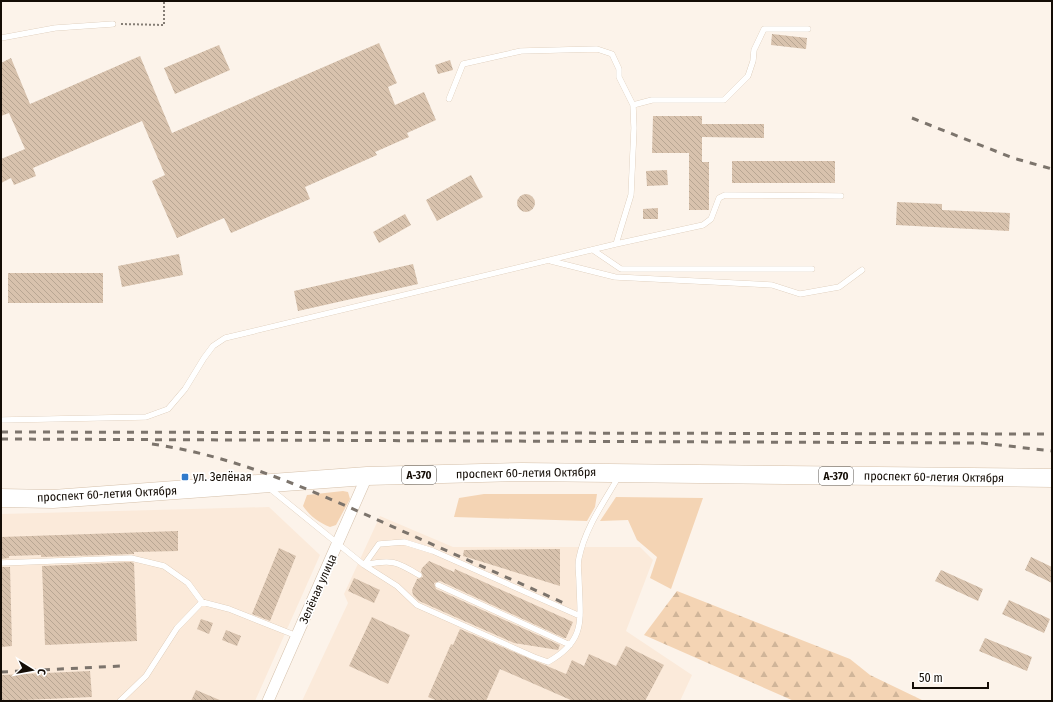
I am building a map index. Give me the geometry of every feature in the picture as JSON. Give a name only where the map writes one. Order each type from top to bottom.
[{"type":"highway","name":"проспект 60-летия Октября","points":[[1,498],[53,499],[265,485],[367,476],[515,472],[1052,478]]},
{"type":"street","name":"Зелёная улица","points":[[268,701],[367,476]]},
{"type":"lane","points":[[1,38],[55,28],[113,24]]},
{"type":"lane","points":[[633,105],[652,100],[724,100],[748,76],[753,61],[754,50],[764,29],[808,29]]},
{"type":"lane","points":[[449,99],[463,64],[521,51],[596,49],[612,54],[619,69],[619,77],[633,105],[631,195],[616,244]]},
{"type":"lane","points":[[1,420],[146,417],[168,410],[186,389],[204,358],[214,346],[225,338],[616,244],[703,225],[711,219],[719,198],[725,195],[841,196]]},
{"type":"lane","points":[[593,250],[621,269],[812,269]]},
{"type":"lane","points":[[549,260],[615,277],[772,285],[800,294],[839,287],[862,270]]},
{"type":"lane","points":[[265,485],[364,564],[397,586],[417,605],[548,662],[562,654],[577,637],[580,616],[578,560],[586,534],[621,472]]},
{"type":"lane","points":[[364,564],[378,544],[404,542],[433,551],[580,616]]},
{"type":"lane","points":[[1,563],[131,558],[164,566],[188,583],[202,602],[229,609],[297,636]]},
{"type":"lane","points":[[364,564],[385,560],[401,564],[419,575]]},
{"type":"lane","points":[[438,585],[570,645]]},
{"type":"lane","points":[[120,701],[146,676],[177,628],[202,602]]},
{"type":"path","points":[[113,24],[164,25],[164,1]]},
{"type":"shaded area","points":[[269,507],[320,555],[255,701],[1,701],[1,514]]},
{"type":"shaded area","points":[[380,516],[453,547],[640,547],[653,560],[626,631],[692,675],[680,701],[302,701],[348,603],[344,594]]},
{"type":"green space","points":[[343,491],[348,492],[350,499],[336,525],[330,527],[318,521],[311,516],[303,506],[307,495]]},
{"type":"green space","points":[[484,494],[597,494],[595,507],[587,521],[454,517],[459,498]]},
{"type":"green space","points":[[616,497],[703,498],[671,589],[650,578],[657,557],[637,540],[628,520],[600,521]]},
{"type":"green space","points":[[677,591],[850,659],[870,675],[924,701],[794,701],[644,635]]},
{"type":"building","points":[[772,34],[807,38],[806,49],[771,45]]},
{"type":"building","points":[[379,43],[397,83],[388,87],[395,105],[424,92],[436,120],[407,133],[409,137],[375,152],[377,155],[305,187],[310,199],[231,233],[224,218],[177,238],[152,181],[165,175],[142,121],[33,168],[36,176],[14,185],[11,178],[1,183],[1,159],[25,149],[9,113],[1,116],[1,63],[11,58],[30,104],[140,56],[172,133]]},
{"type":"building","points":[[219,45],[230,70],[175,94],[164,68]]},
{"type":"building","points":[[450,60],[453,70],[438,74],[435,65]]},
{"type":"building","points":[[653,116],[702,116],[702,124],[764,124],[764,138],[702,137],[702,162],[709,162],[709,210],[689,210],[689,153],[652,153]]},
{"type":"building","points":[[732,161],[835,161],[835,183],[732,183]]},
{"type":"building","points":[[667,170],[668,185],[647,186],[646,171]]},
{"type":"building","points":[[471,175],[483,197],[437,221],[426,200]]},
{"type":"building","points":[[522,194],[530,194],[535,199],[533,210],[530,212],[522,212],[517,207],[517,199]]},
{"type":"building","points":[[897,202],[942,204],[942,210],[1010,213],[1009,231],[896,225]]},
{"type":"building","points":[[658,208],[658,219],[643,219],[643,209]]},
{"type":"building","points":[[405,214],[411,225],[379,243],[373,232]]},
{"type":"building","points":[[179,254],[183,275],[122,287],[118,266]]},
{"type":"building","points":[[413,264],[418,284],[298,311],[294,291]]},
{"type":"building","points":[[8,273],[103,273],[103,303],[8,303]]},
{"type":"building","points":[[178,531],[178,551],[41,557],[41,555],[9,556],[9,558],[1,559],[1,537]]},
{"type":"building","points":[[279,548],[296,556],[270,621],[252,614]]},
{"type":"building","points":[[560,549],[560,586],[463,556],[464,550]]},
{"type":"building","points":[[1031,557],[1052,567],[1052,583],[1025,570]]},
{"type":"building","points":[[429,561],[454,572],[455,569],[573,622],[566,638],[440,581],[434,583],[436,589],[560,645],[558,650],[514,643],[419,601],[413,595],[412,590],[417,579],[423,577],[421,571],[422,568]]},
{"type":"building","points":[[134,563],[137,641],[45,645],[42,566]]},
{"type":"building","points":[[1,567],[10,567],[12,646],[1,647]]},
{"type":"building","points":[[941,570],[983,589],[978,601],[935,581]]},
{"type":"building","points":[[354,578],[380,590],[374,603],[348,591]]},
{"type":"building","points":[[1009,600],[1050,619],[1044,633],[1002,614]]},
{"type":"building","points":[[372,617],[410,635],[388,684],[349,666]]},
{"type":"building","points":[[201,619],[213,623],[209,634],[197,629]]},
{"type":"building","points":[[460,629],[566,674],[572,660],[584,666],[589,654],[616,666],[626,646],[664,665],[645,701],[573,701],[500,669],[486,701],[438,701],[428,697],[451,644],[453,645]]},
{"type":"building","points":[[226,630],[241,636],[237,646],[222,640]]},
{"type":"building","points":[[985,638],[1032,657],[1027,671],[979,651]]},
{"type":"building","points":[[90,671],[92,697],[1,701],[1,675]]},
{"type":"building","points":[[196,690],[222,701],[191,701]]},
{"type":"railway","points":[[912,118],[1013,158],[1052,169]]},
{"type":"railway","points":[[1,432],[1052,434]]},
{"type":"railway","points":[[1,439],[982,443],[1052,451]]},
{"type":"railway","points":[[152,444],[214,457],[274,476],[332,500],[568,605]]},
{"type":"railway","points":[[1,672],[121,666]]},
{"type":"place","name":"ул. Зелёная","points":[[185,477]]}]
